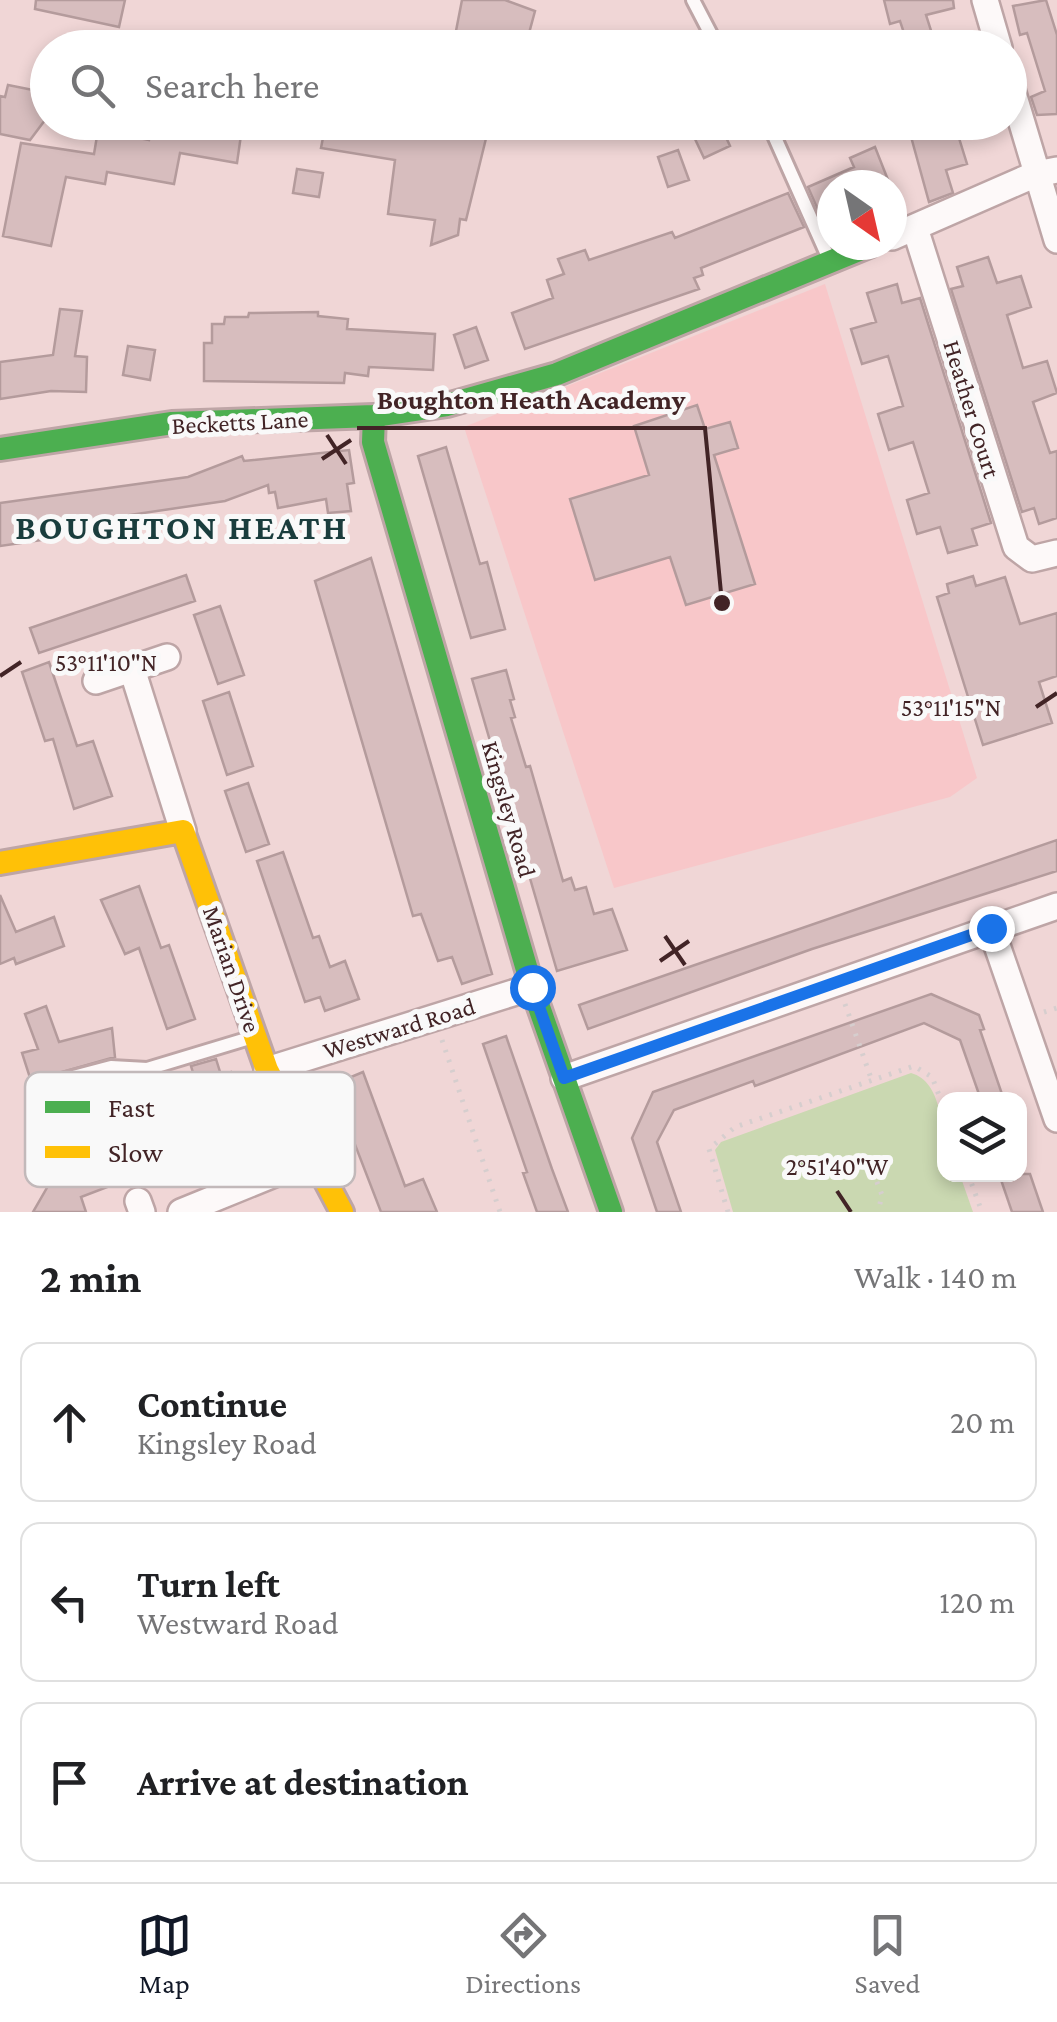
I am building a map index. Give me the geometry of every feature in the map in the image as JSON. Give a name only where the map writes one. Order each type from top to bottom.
[{"type":"street","points":[[985,0],[994,30]]},
{"type":"street","points":[[1027,124],[1047,172],[1057,240]]},
{"type":"street","points":[[907,231],[1047,172]]},
{"type":"street","name":"Heather Court","points":[[907,240],[1016,547],[1032,559],[1057,553]]},
{"type":"street","name":"Becketts Lane","points":[[0,449],[172,423],[374,416],[447,405],[557,374],[835,260]]},
{"type":"street","name":"Kingsley Road","points":[[374,416],[373,442],[532,987],[611,1212]]},
{"type":"street","points":[[96,680],[166,658]]},
{"type":"street","name":"Marian Drive","points":[[132,669],[183,830],[267,1070]]},
{"type":"street","points":[[0,863],[140,842],[183,830]]},
{"type":"street","points":[[564,1078],[1057,906]]},
{"type":"street","points":[[991,928],[1057,1119]]},
{"type":"street","name":"Westward Road","points":[[267,1070],[532,987]]},
{"type":"street","points":[[181,1212],[242,1187]]},
{"type":"street","name":"Marian Drive","points":[[327,1187],[342,1212]]},
{"type":"lane","points":[[693,0],[709,30]]},
{"type":"lane","points":[[776,140],[830,262]]},
{"type":"lane","points":[[92,1072],[111,1067],[147,1069],[256,1037]]},
{"type":"path","points":[[836,980],[872,1081]]},
{"type":"path","points":[[434,1016],[500,1212]]},
{"type":"path","points":[[728,1212],[709,1149],[736,1128],[914,1066],[924,1069],[937,1094]]},
{"type":"path","points":[[868,1171],[871,1168],[882,1196],[878,1212]]},
{"type":"path","points":[[971,1182],[982,1212]]},
{"type":"shaded area","points":[[825,284],[977,778],[950,797],[614,888],[464,427]]},
{"type":"green space","points":[[911,1073],[931,1089],[937,1102],[937,1182],[962,1182],[973,1212],[733,1212],[715,1150],[721,1142]]},
{"type":"building","points":[[36,0],[125,0],[119,27],[35,9]]},
{"type":"building","points":[[462,0],[505,0],[535,11],[530,30],[456,30]]},
{"type":"building","points":[[884,0],[953,0],[954,8],[926,15],[931,30],[903,30],[900,21],[890,24]]},
{"type":"building","points":[[1046,0],[1057,35],[1057,114],[1037,115],[1031,97],[1045,91],[1027,30],[1019,30],[1013,6]]},
{"type":"building","points":[[8,85],[30,89],[30,140],[0,134],[0,96],[5,97]]},
{"type":"building","points":[[96,140],[240,140],[237,163],[180,153],[174,184],[107,172],[105,184],[66,177],[51,246],[3,236],[21,143],[94,154]]},
{"type":"building","points":[[323,140],[486,140],[466,220],[460,219],[458,235],[431,245],[435,220],[388,214],[395,160],[321,148]]},
{"type":"building","points":[[696,140],[727,140],[730,146],[704,158]]},
{"type":"building","points":[[912,140],[960,140],[967,164],[946,170],[953,193],[929,202]]},
{"type":"building","points":[[875,147],[884,170],[847,170],[854,167],[850,158]]},
{"type":"building","points":[[678,150],[689,180],[668,187],[658,157]]},
{"type":"building","points":[[297,169],[323,173],[319,197],[293,193]]},
{"type":"building","points":[[817,183],[817,208],[808,187]]},
{"type":"building","points":[[788,193],[804,227],[701,268],[703,275],[694,278],[699,289],[525,349],[512,313],[553,298],[547,280],[564,274],[558,259],[585,250],[589,260],[672,232],[675,238]]},
{"type":"building","points":[[988,257],[997,283],[1021,276],[1031,307],[1007,315],[1023,368],[1047,361],[1057,393],[1033,402],[1050,453],[1057,451],[1057,518],[1039,524],[1034,508],[1022,512],[951,289],[963,286],[957,267]]},
{"type":"building","points":[[897,284],[902,303],[920,298],[991,523],[972,529],[977,545],[948,553],[940,527],[917,534],[907,500],[929,493],[913,442],[889,450],[878,414],[903,406],[888,356],[862,364],[851,329],[876,322],[867,293]]},
{"type":"building","points":[[60,309],[82,311],[75,356],[87,357],[86,392],[51,391],[0,399],[0,362],[53,355]]},
{"type":"building","points":[[318,312],[318,316],[348,319],[347,329],[435,334],[433,370],[369,367],[368,376],[345,373],[344,383],[204,381],[204,343],[212,343],[212,324],[224,324],[225,317],[248,317],[249,313]]},
{"type":"building","points":[[476,327],[488,360],[465,368],[454,335]]},
{"type":"building","points":[[128,346],[155,350],[150,380],[123,375]]},
{"type":"building","points":[[697,405],[705,429],[730,422],[738,448],[714,455],[755,584],[686,605],[670,557],[595,580],[570,499],[649,475],[634,426]]},
{"type":"building","points":[[446,447],[480,564],[487,562],[505,629],[471,638],[418,456]]},
{"type":"building","points":[[349,450],[354,483],[347,484],[351,511],[328,513],[326,499],[278,508],[275,492],[269,493],[268,485],[225,501],[48,527],[49,539],[0,546],[0,503],[188,477],[242,456],[244,461]]},
{"type":"building","points":[[371,558],[492,974],[462,984],[452,957],[438,961],[421,914],[413,916],[315,581]]},
{"type":"building","points":[[186,575],[195,601],[39,653],[30,628]]},
{"type":"building","points":[[973,576],[976,586],[1005,577],[1020,624],[1057,613],[1057,676],[1039,682],[1052,723],[983,745],[937,597],[949,593],[947,584]]},
{"type":"building","points":[[220,606],[244,675],[218,684],[194,615]]},
{"type":"building","points":[[49,662],[77,746],[93,741],[112,796],[74,809],[53,739],[45,741],[22,672]]},
{"type":"building","points":[[506,670],[514,699],[510,700],[515,717],[511,718],[526,767],[530,766],[563,881],[571,878],[575,890],[586,887],[594,914],[612,909],[627,950],[557,971],[472,679]]},
{"type":"building","points":[[229,692],[253,766],[227,775],[203,701]]},
{"type":"building","points":[[248,783],[269,844],[246,852],[225,791]]},
{"type":"building","points":[[1057,840],[1057,871],[812,949],[588,1029],[579,1005]]},
{"type":"building","points":[[283,852],[313,938],[319,936],[330,967],[345,961],[359,999],[325,1011],[320,997],[305,1002],[257,861]]},
{"type":"building","points":[[139,886],[161,948],[169,945],[195,1019],[167,1029],[139,948],[125,954],[101,900]]},
{"type":"building","points":[[0,895],[16,932],[54,917],[64,946],[16,964],[14,958],[0,964]]},
{"type":"building","points":[[931,994],[979,1015],[984,1029],[980,1030],[1001,1092],[978,1092],[960,1040],[924,1023],[755,1086],[753,1081],[674,1110],[657,1142],[681,1212],[657,1212],[632,1138],[653,1092]]},
{"type":"building","points":[[46,1006],[59,1042],[112,1028],[115,1057],[62,1072],[28,1072],[22,1053],[38,1049],[25,1014]]},
{"type":"building","points":[[506,1036],[568,1212],[537,1212],[523,1173],[527,1172],[483,1044]]},
{"type":"building","points":[[216,1059],[220,1072],[193,1072],[191,1066]]},
{"type":"building","points":[[363,1072],[405,1186],[423,1179],[437,1212],[381,1212],[355,1145],[355,1075]]},
{"type":"building","points":[[1030,1174],[1043,1212],[1012,1212],[1002,1182],[1027,1182]]},
{"type":"building","points":[[47,1187],[107,1187],[81,1197],[86,1212],[33,1212]]},
{"type":"traffic: fast","points":[[0,449],[172,423],[374,416],[447,405],[557,374],[834,260]]},
{"type":"traffic: fast","points":[[374,416],[373,442],[532,987],[611,1212]]},
{"type":"traffic: slow","points":[[0,863],[183,831],[268,1072]]},
{"type":"traffic: slow","points":[[329,1187],[342,1212]]},
{"type":"place","name":"Boughton Heath Academy","points":[[722,603]]},
{"type":"district","name":"BOUGHTON HEATH","points":[[182,527]]},
{"type":"route","points":[[532,987],[564,1078],[991,928]]}]
